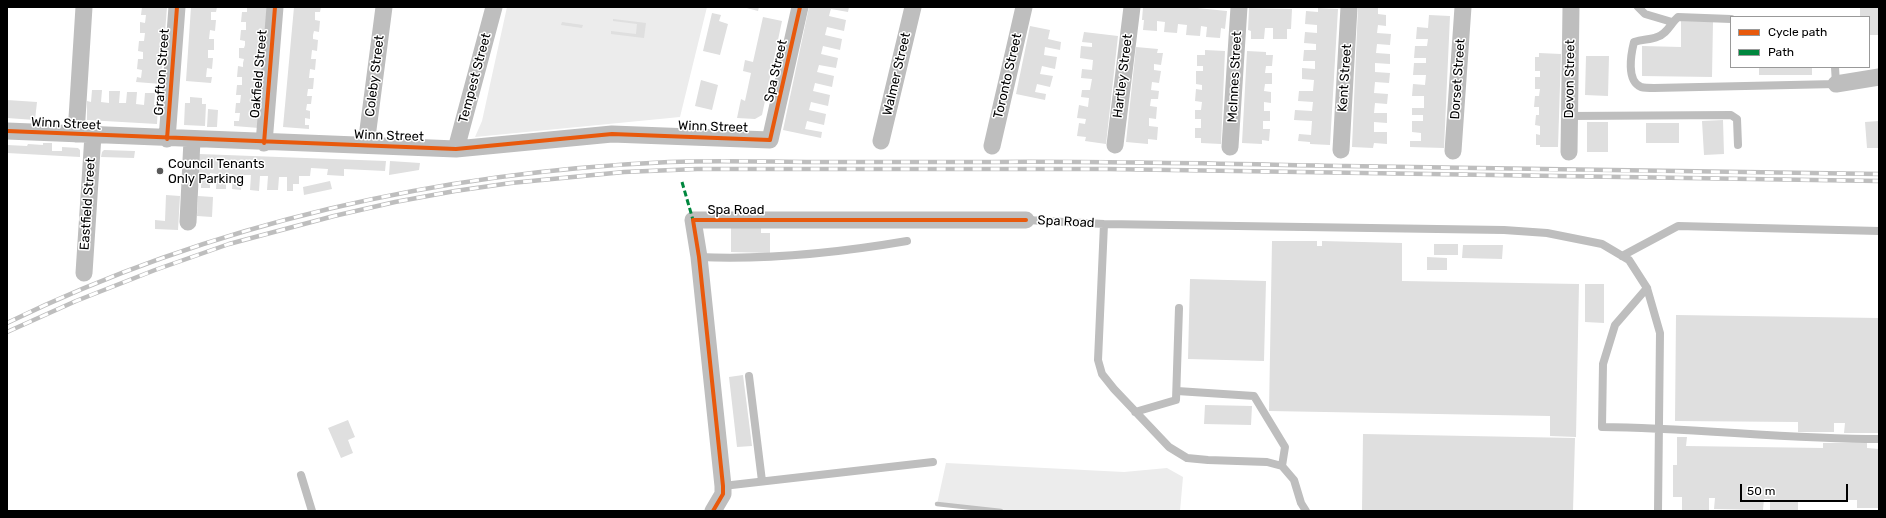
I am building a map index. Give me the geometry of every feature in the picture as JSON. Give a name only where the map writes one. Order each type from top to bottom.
[{"type":"street","points":[[76,134],[84,7]]},
{"type":"street","name":"Grafton Street","points":[[167,138],[177,7]]},
{"type":"street","name":"Oakfield Street","points":[[264,143],[275,7]]},
{"type":"street","name":"Coleby Street","points":[[366,145],[384,7]]},
{"type":"street","name":"Tempest Street","points":[[456,149],[494,7]]},
{"type":"street","name":"Spa Street","points":[[770,140],[800,7]]},
{"type":"street","name":"Walmer Street","points":[[881,141],[913,7]]},
{"type":"street","name":"Toronto Street","points":[[992,146],[1024,7]]},
{"type":"street","name":"Hartley Street","points":[[1115,146],[1132,7]]},
{"type":"street","name":"McInnes Street","points":[[1230,147],[1239,7]]},
{"type":"street","name":"Kent Street","points":[[1341,150],[1349,7]]},
{"type":"street","name":"Dorset Street","points":[[1453,152],[1463,7]]},
{"type":"street","name":"Devon Street","points":[[1569,152],[1571,7]]},
{"type":"street","points":[[1836,75],[1879,77]]},
{"type":"street","name":"Winn Street","points":[[7,131],[264,143],[456,149],[612,134],[770,140]]},
{"type":"street","name":"Eastfield Street","points":[[84,273],[93,135]]},
{"type":"street","points":[[188,222],[192,140]]},
{"type":"street","name":"Spa Road","points":[[714,511],[722,494],[722,486],[699,257],[693,220],[1026,220]]},
{"type":"lane","points":[[1638,7],[1645,14],[1672,22]]},
{"type":"lane","points":[[1730,19],[1678,17],[1672,22],[1666,32],[1657,37],[1644,38],[1634,42],[1631,54],[1631,72],[1635,81],[1641,87],[1654,88],[1836,75]]},
{"type":"lane","points":[[1569,116],[1731,115],[1737,119],[1738,145]]},
{"type":"lane","name":"Spa Road","points":[[1026,220],[1104,224],[1504,230],[1547,233],[1602,244],[1629,260],[1647,288],[1660,333],[1658,511]]},
{"type":"lane","points":[[1104,224],[1098,360],[1102,374],[1169,448],[1187,458],[1267,462],[1282,466],[1294,480],[1301,507],[1306,511]]},
{"type":"lane","points":[[1622,256],[1678,226],[1879,231]]},
{"type":"lane","points":[[699,257],[776,258],[874,246],[907,240]]},
{"type":"lane","points":[[1647,288],[1614,325],[1603,364],[1602,427],[1659,428],[1789,436],[1879,439]]},
{"type":"lane","points":[[1135,412],[1176,400],[1179,308]]},
{"type":"lane","points":[[749,376],[762,481]]},
{"type":"lane","points":[[1177,391],[1254,396],[1286,447],[1282,466]]},
{"type":"lane","points":[[722,486],[933,462]]},
{"type":"lane","points":[[301,476],[312,511]]},
{"type":"shaded area","points":[[507,7],[707,7],[680,117],[475,137],[482,121]]},
{"type":"shaded area","points":[[946,463],[1124,472],[1167,468],[1183,477],[1180,511],[1001,511],[937,504]]},
{"type":"building","points":[[142,7],[167,7],[161,84],[136,82],[137,77],[141,78],[142,70],[137,69],[138,59],[143,59],[143,52],[138,51],[139,41],[144,41],[145,33],[140,33],[140,22],[145,23],[146,15],[141,15]]},
{"type":"building","points":[[191,7],[217,7],[216,12],[211,12],[211,20],[216,20],[215,31],[210,30],[209,39],[214,39],[214,50],[208,50],[208,58],[213,58],[212,69],[207,68],[206,77],[212,77],[211,83],[186,81]]},
{"type":"building","points":[[247,7],[268,7],[259,128],[234,126],[234,121],[239,121],[240,113],[235,113],[236,103],[240,103],[241,95],[236,95],[237,85],[242,85],[242,77],[237,77],[238,66],[243,67],[244,59],[239,58],[239,48],[244,48],[245,45],[245,41],[240,40],[241,30],[246,30],[246,22],[241,22],[242,12],[247,12]]},
{"type":"building","points":[[294,7],[321,7],[320,12],[315,12],[315,20],[320,21],[319,32],[314,31],[313,35],[313,39],[318,40],[317,51],[312,50],[311,59],[316,59],[315,70],[310,69],[309,78],[314,78],[313,89],[308,89],[307,96],[312,96],[311,104],[307,104],[306,110],[310,111],[310,119],[305,118],[305,125],[309,125],[309,129],[283,127]]},
{"type":"building","points":[[743,7],[759,7],[758,11]]},
{"type":"building","points":[[809,7],[849,7],[848,12],[831,9],[829,16],[846,20],[844,31],[827,27],[825,35],[842,39],[840,50],[823,46],[821,54],[838,58],[836,68],[819,65],[817,72],[834,76],[832,87],[815,83],[813,91],[830,95],[828,106],[811,102],[809,110],[826,114],[824,125],[807,121],[805,129],[822,132],[821,138],[783,130]]},
{"type":"building","points":[[1143,7],[1187,7],[1227,11],[1225,29],[1221,28],[1220,38],[1206,37],[1207,27],[1201,26],[1200,36],[1186,35],[1187,25],[1178,24],[1177,33],[1164,32],[1165,22],[1157,21],[1157,31],[1143,30]]},
{"type":"building","points":[[1358,7],[1378,8],[1378,14],[1386,15],[1386,26],[1378,25],[1377,33],[1391,34],[1390,45],[1377,44],[1376,53],[1390,54],[1390,64],[1375,63],[1375,72],[1390,73],[1389,83],[1375,82],[1374,93],[1388,94],[1387,104],[1375,103],[1374,113],[1387,113],[1387,123],[1374,122],[1374,132],[1387,132],[1387,144],[1374,143],[1373,148],[1352,147]]},
{"type":"building","points":[[1860,7],[1879,7],[1879,35],[1870,35],[1870,16],[1860,16]]},
{"type":"building","points":[[1249,8],[1292,9],[1291,29],[1287,29],[1287,39],[1273,39],[1273,28],[1265,28],[1264,39],[1251,39],[1251,31],[1248,30]]},
{"type":"building","points":[[1318,8],[1338,9],[1330,145],[1310,144],[1310,142],[1298,141],[1299,134],[1311,135],[1312,121],[1294,120],[1295,110],[1312,111],[1313,102],[1298,101],[1299,91],[1313,91],[1314,80],[1302,79],[1302,68],[1315,69],[1315,61],[1303,61],[1304,50],[1316,50],[1316,44],[1304,43],[1305,32],[1317,33],[1317,25],[1305,24],[1306,11],[1318,12]]},
{"type":"building","points":[[712,13],[721,15],[719,21],[728,24],[720,55],[703,51]]},
{"type":"building","points":[[1429,15],[1450,16],[1444,148],[1410,147],[1410,141],[1421,141],[1421,133],[1412,132],[1412,121],[1423,121],[1423,115],[1412,115],[1412,108],[1424,108],[1424,96],[1412,96],[1413,84],[1425,85],[1426,75],[1413,75],[1414,63],[1426,63],[1426,58],[1414,58],[1415,46],[1427,46],[1428,39],[1416,39],[1417,27],[1428,28]]},
{"type":"building","points":[[763,17],[782,21],[762,115],[755,119],[737,118],[741,99],[745,101],[751,73],[743,71],[745,60],[753,62]]},
{"type":"building","points":[[613,19],[646,23],[644,38],[611,34],[611,31],[636,34],[637,24],[613,21]]},
{"type":"building","points":[[1681,20],[1713,21],[1712,77],[1642,76],[1642,46],[1681,47]]},
{"type":"building","points":[[562,22],[583,25],[582,28],[561,25]]},
{"type":"building","points":[[1030,26],[1050,30],[1048,39],[1061,42],[1060,50],[1045,47],[1044,55],[1057,57],[1055,69],[1042,66],[1040,74],[1053,76],[1050,87],[1037,84],[1035,92],[1046,94],[1045,100],[1016,94]]},
{"type":"building","points":[[1084,32],[1118,36],[1106,144],[1085,141],[1086,137],[1077,136],[1079,123],[1085,124],[1086,119],[1077,118],[1079,105],[1088,107],[1089,98],[1081,97],[1082,90],[1090,90],[1092,79],[1081,78],[1082,69],[1092,70],[1093,60],[1080,58],[1081,46],[1092,47],[1092,43],[1082,42]]},
{"type":"building","points":[[1136,47],[1158,49],[1157,53],[1163,53],[1161,65],[1154,64],[1154,70],[1161,71],[1159,83],[1152,82],[1151,90],[1159,91],[1158,99],[1151,99],[1150,106],[1157,107],[1156,119],[1149,118],[1149,126],[1158,127],[1157,140],[1148,139],[1148,144],[1126,142]]},
{"type":"building","points":[[1205,50],[1225,51],[1221,144],[1201,143],[1201,138],[1195,138],[1195,128],[1201,128],[1201,119],[1195,119],[1195,110],[1201,110],[1202,102],[1195,101],[1196,89],[1202,90],[1202,85],[1196,84],[1196,71],[1203,71],[1203,66],[1197,66],[1197,55],[1205,55]]},
{"type":"building","points":[[1247,51],[1266,52],[1266,55],[1273,55],[1272,66],[1266,66],[1265,73],[1272,73],[1272,84],[1265,84],[1264,91],[1271,92],[1271,103],[1264,102],[1264,111],[1270,111],[1270,121],[1263,121],[1263,129],[1270,129],[1269,141],[1262,140],[1262,144],[1242,143]]},
{"type":"building","points":[[1539,53],[1561,54],[1558,147],[1540,147],[1540,145],[1536,145],[1536,134],[1540,135],[1540,126],[1535,125],[1536,115],[1539,115],[1539,107],[1534,107],[1535,96],[1539,96],[1540,89],[1535,89],[1535,77],[1540,77],[1540,71],[1535,71],[1535,57],[1539,57]]},
{"type":"building","points":[[1586,56],[1609,56],[1608,96],[1585,95]]},
{"type":"building","points":[[1759,68],[1812,68],[1812,75],[1759,75]]},
{"type":"building","points":[[701,80],[718,85],[712,110],[695,106]]},
{"type":"building","points":[[92,90],[102,90],[101,102],[109,103],[109,91],[120,91],[119,103],[126,103],[127,92],[137,92],[136,104],[144,105],[145,93],[155,93],[154,105],[158,105],[157,124],[87,120],[87,101],[91,102]]},
{"type":"building","points":[[190,97],[202,98],[202,104],[206,104],[205,126],[184,125],[185,103],[190,103]]},
{"type":"building","points":[[7,100],[37,102],[35,120],[7,118]]},
{"type":"building","points":[[208,109],[218,110],[217,127],[207,127]]},
{"type":"building","points":[[1723,120],[1724,154],[1704,155],[1702,121]]},
{"type":"building","points":[[1879,121],[1879,148],[1867,148],[1865,122]]},
{"type":"building","points":[[1587,122],[1608,122],[1608,152],[1587,152]]},
{"type":"building","points":[[1646,123],[1679,123],[1679,143],[1646,143]]},
{"type":"building","points":[[43,143],[52,143],[52,151],[62,151],[62,147],[78,148],[80,150],[80,157],[7,153],[7,145],[27,146],[28,144],[43,145]]},
{"type":"building","points":[[104,150],[135,151],[134,158],[101,157]]},
{"type":"building","points":[[199,154],[386,161],[385,171],[344,169],[344,176],[327,175],[328,169],[311,168],[310,176],[299,176],[299,184],[293,184],[293,191],[287,191],[287,177],[279,177],[278,190],[267,190],[268,176],[260,176],[259,191],[250,190],[251,175],[242,175],[241,190],[232,189],[233,174],[226,174],[226,189],[216,189],[217,174],[210,173],[210,188],[201,188],[201,173],[198,173]]},
{"type":"building","points":[[390,161],[420,163],[419,170],[389,175]]},
{"type":"building","points":[[330,181],[332,189],[304,195],[303,187]]},
{"type":"building","points":[[166,195],[180,196],[178,230],[155,229],[155,220],[165,221]]},
{"type":"building","points":[[198,196],[213,197],[212,217],[197,216]]},
{"type":"building","points":[[731,228],[761,228],[761,233],[770,233],[770,253],[731,252]]},
{"type":"building","points":[[1272,241],[1317,241],[1317,246],[1322,246],[1322,241],[1402,243],[1402,281],[1579,284],[1576,437],[1550,436],[1550,416],[1269,411]]},
{"type":"building","points":[[1434,244],[1458,244],[1458,255],[1434,255]]},
{"type":"building","points":[[1463,245],[1503,245],[1502,259],[1462,258]]},
{"type":"building","points":[[1427,257],[1447,258],[1447,270],[1427,270]]},
{"type":"building","points":[[1190,279],[1266,281],[1264,361],[1188,359]]},
{"type":"building","points":[[1585,284],[1604,284],[1604,323],[1585,322]]},
{"type":"building","points":[[1676,315],[1879,318],[1879,433],[1844,433],[1845,423],[1834,423],[1834,432],[1798,432],[1798,422],[1675,421]]},
{"type":"building","points":[[743,375],[752,446],[737,447],[729,377]]},
{"type":"building","points":[[1205,405],[1252,406],[1251,425],[1204,424]]},
{"type":"building","points":[[348,420],[355,437],[348,440],[353,453],[341,458],[328,428]]},
{"type":"building","points":[[1363,434],[1575,438],[1573,511],[1362,511]]},
{"type":"building","points":[[1677,437],[1687,437],[1686,446],[1823,448],[1823,443],[1867,443],[1867,448],[1879,449],[1879,508],[1857,508],[1857,500],[1798,500],[1798,511],[1770,510],[1770,499],[1764,499],[1763,510],[1714,509],[1715,498],[1709,498],[1709,511],[1682,510],[1682,497],[1673,497],[1673,465],[1677,465]]},
{"type":"waterway","points":[[937,504],[1001,511]]},
{"type":"railway","points":[[7,323],[85,288],[165,257],[246,231],[329,209],[413,191],[498,177],[584,168],[707,161],[1081,162],[1879,174]]},
{"type":"railway","points":[[7,332],[76,301],[155,270],[229,244],[334,216],[395,202],[455,191],[511,183],[624,172],[697,169],[1107,169],[1879,181]]},
{"type":"marked path","points":[[682,182],[693,220]]},
{"type":"cycle path","points":[[167,139],[177,7]]},
{"type":"cycle path","points":[[264,143],[275,7]]},
{"type":"cycle path","points":[[7,131],[456,149],[612,134],[770,140],[800,7]]},
{"type":"cycle path","points":[[713,511],[723,494],[723,486],[699,257],[693,220],[1026,220]]},
{"type":"place","name":"Council Tenants Only Parking","points":[[160,171]]}]
